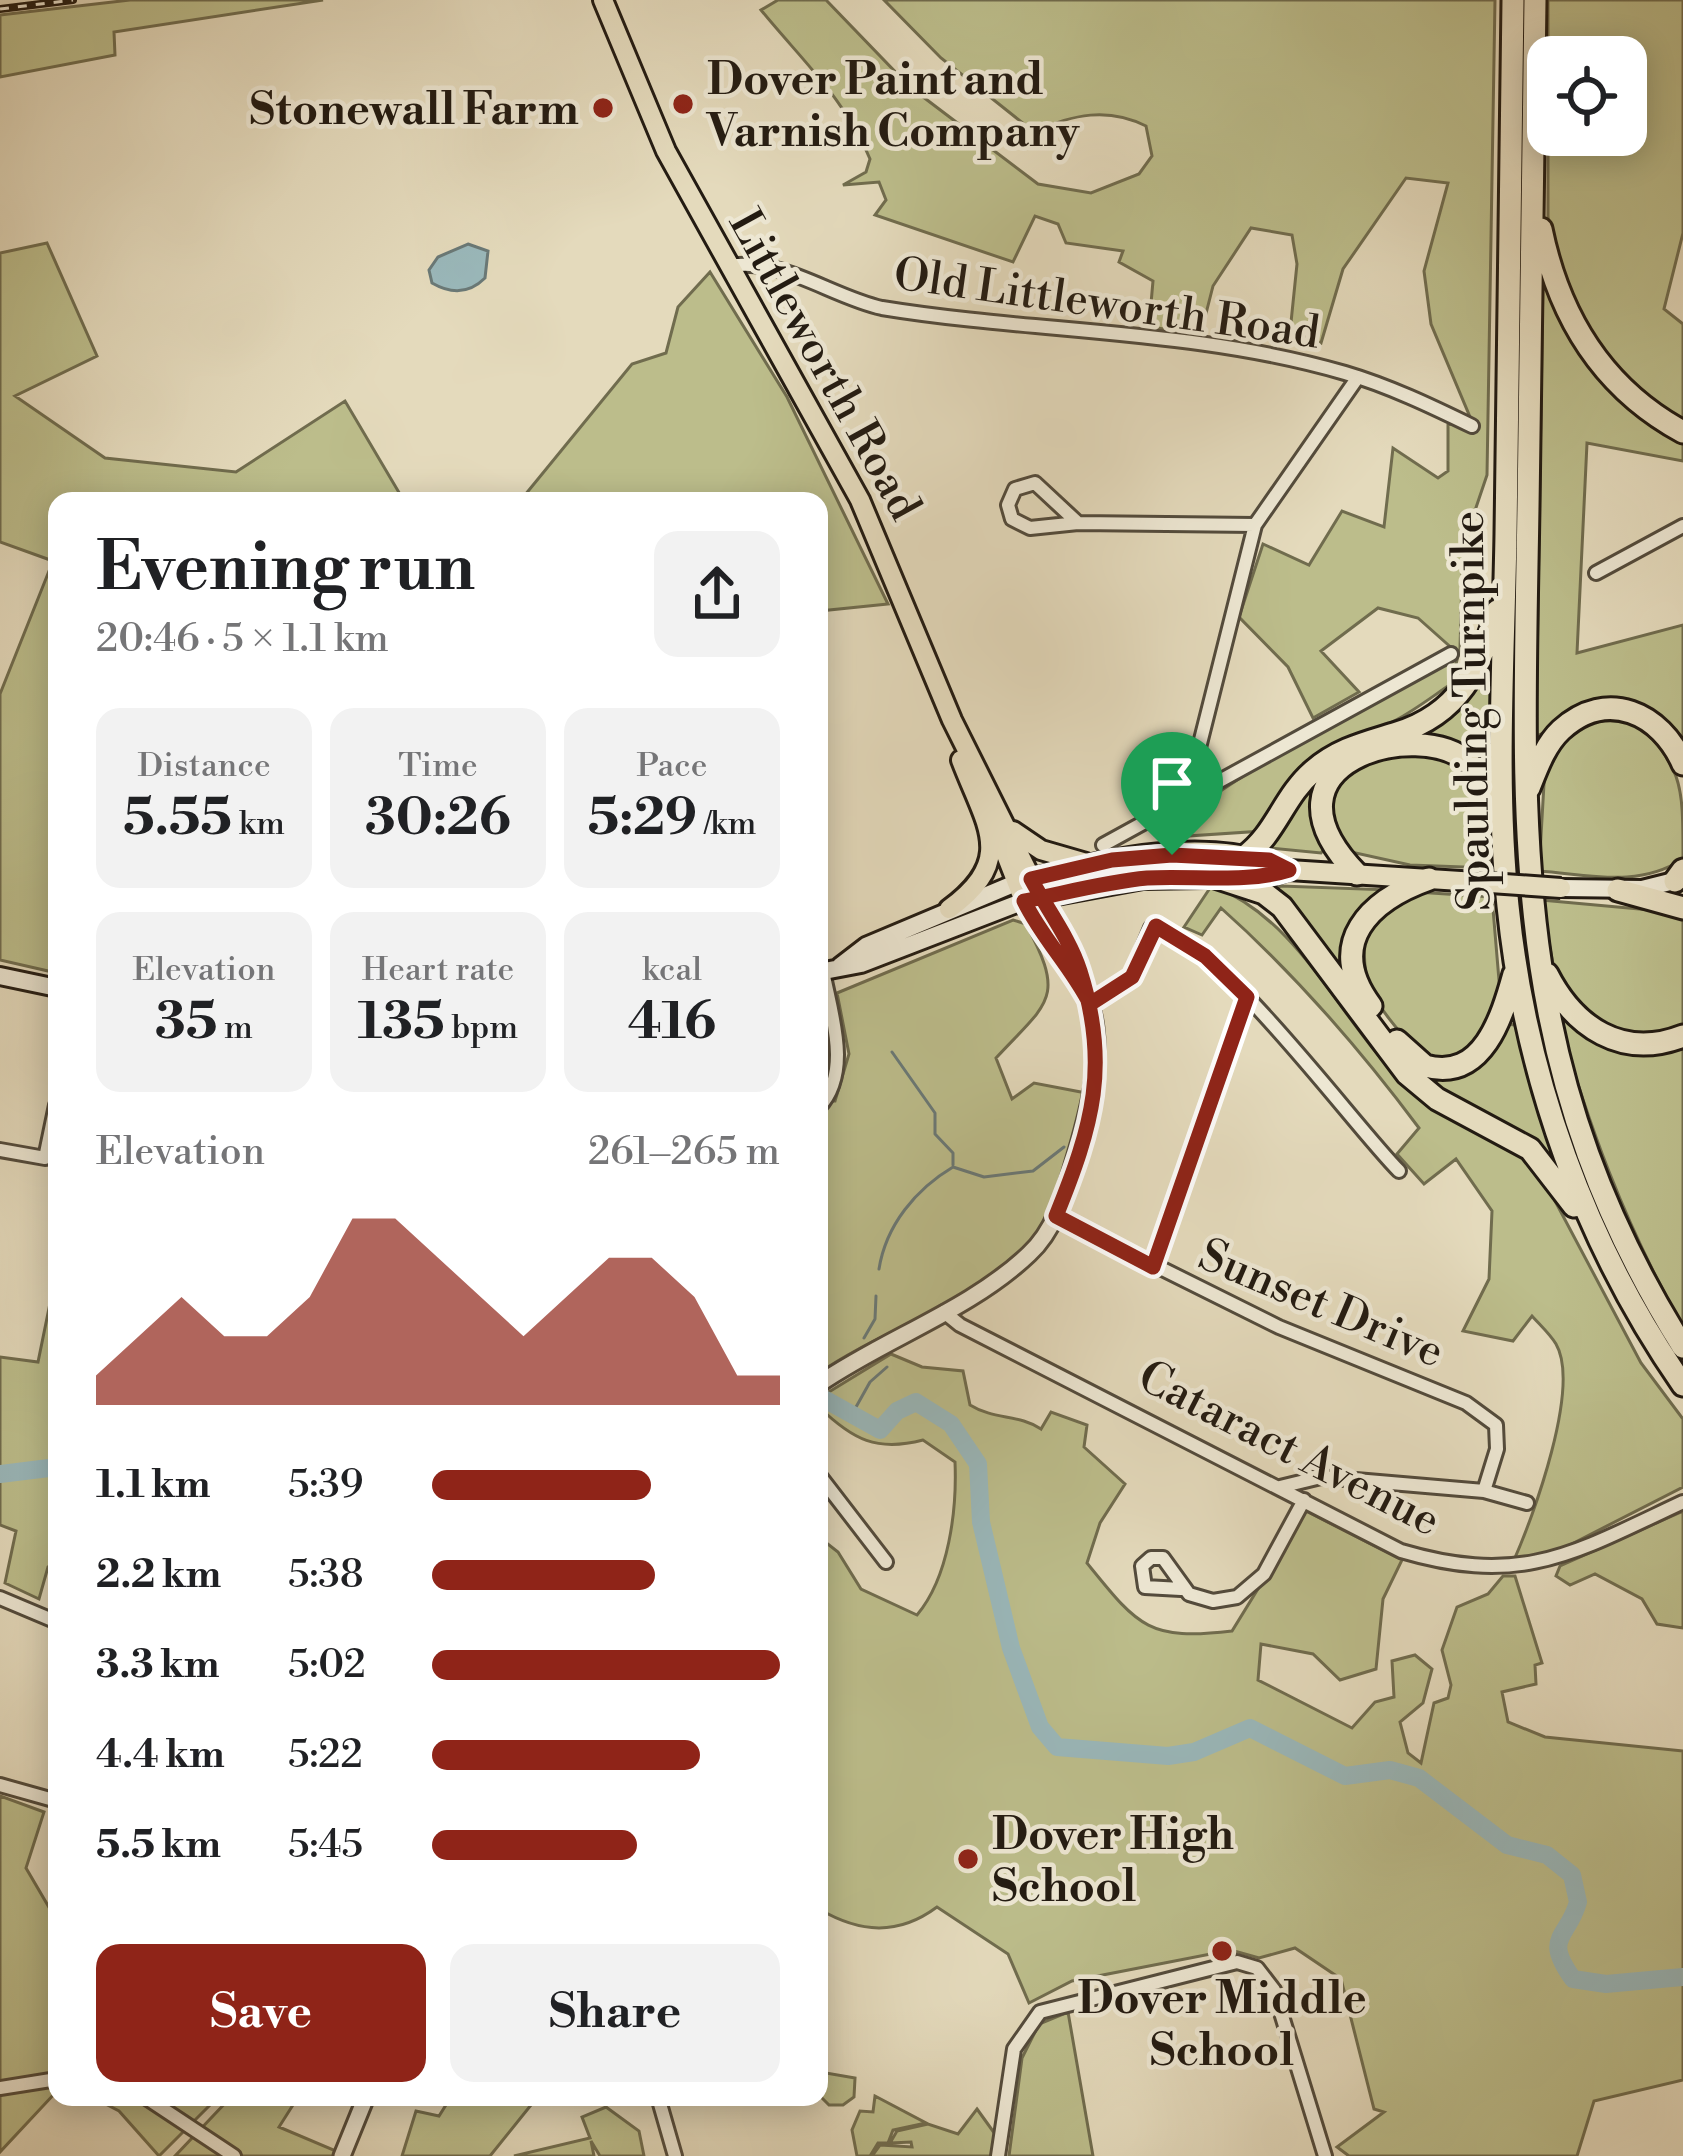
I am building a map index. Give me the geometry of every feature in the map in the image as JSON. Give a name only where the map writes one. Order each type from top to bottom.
[{"type":"highway","name":"Spaulding Turnpike","points":[[1514,0],[1503,845],[1516,968],[1551,1116],[1604,1250],[1683,1385]]},
{"type":"highway","name":"Spaulding Turnpike","points":[[1534,0],[1525,797],[1536,952],[1551,1034],[1582,1140],[1626,1244],[1683,1347]]},
{"type":"highway","points":[[1532,185],[1557,292],[1584,344],[1623,390],[1683,432]]},
{"type":"highway","points":[[1244,857],[1267,839],[1295,790],[1322,764],[1355,744],[1418,725],[1457,698],[1484,655],[1505,581]]},
{"type":"highway","points":[[1525,797],[1551,742],[1595,710],[1627,710],[1654,721],[1683,764]]},
{"type":"highway","points":[[1357,874],[1324,834],[1321,800],[1342,766],[1381,751],[1427,744],[1460,756],[1480,776],[1503,845]]},
{"type":"highway","points":[[1212,875],[1264,893],[1282,907],[1406,1074],[1437,1099],[1538,1155],[1604,1250]]},
{"type":"highway","points":[[1430,879],[1382,898],[1363,921],[1353,945],[1354,970],[1364,997],[1408,1055],[1437,1070],[1477,1055],[1499,1025],[1516,968]]},
{"type":"highway","points":[[1618,890],[1683,908]]},
{"type":"highway","points":[[1536,952],[1565,1009],[1591,1030],[1648,1043],[1683,1036]]},
{"type":"main road","name":"Littleworth Road","points":[[603,0],[648,115],[860,500],[952,720],[1005,823],[1028,890]]},
{"type":"main road","points":[[949,909],[979,886],[992,860],[952,720]]},
{"type":"main road","name":"Littleworth Road","points":[[976,768],[1028,890]]},
{"type":"main road","points":[[1005,823],[1041,850],[1090,864]]},
{"type":"main road","points":[[828,970],[890,953],[1090,864],[1172,855],[1244,857],[1269,860],[1289,870]]},
{"type":"main road","points":[[828,969],[866,946],[949,909],[1028,890],[1212,875],[1266,877],[1289,870],[1618,890],[1680,877]]},
{"type":"main road","points":[[0,976],[48,986]]},
{"type":"street","name":"Old Littleworth Road","points":[[730,266],[768,265],[821,290],[882,308],[1207,344],[1358,377],[1472,426]]},
{"type":"street","points":[[1172,855],[1255,525],[1358,377]]},
{"type":"street","points":[[1078,523],[1035,483],[1020,485],[1010,496],[1008,514],[1018,524],[1045,529],[1078,523],[1255,525]]},
{"type":"street","points":[[1596,573],[1683,526]]},
{"type":"street","points":[[1102,845],[1182,806],[1450,654]]},
{"type":"street","points":[[828,1379],[944,1312],[1028,1255],[1056,1216],[1097,1084],[1098,1037],[1087,998],[1056,957],[1028,890]]},
{"type":"street","points":[[1087,998],[1132,977],[1156,926],[1205,956],[1247,997],[1399,1171]]},
{"type":"street","points":[[828,980],[837,1071],[828,1097]]},
{"type":"street","points":[[1153,1267],[1247,997]]},
{"type":"street","points":[[0,1150],[45,1158],[48,1144]]},
{"type":"street","name":"Sunset Drive","points":[[1056,1216],[1153,1267],[1488,1414],[1498,1436],[1484,1492]]},
{"type":"street","name":"Cataract Avenue","points":[[944,1312],[960,1325],[1401,1551],[1448,1565],[1499,1569],[1558,1559],[1683,1502]]},
{"type":"street","points":[[1280,1487],[1322,1477],[1484,1492],[1527,1503]]},
{"type":"street","points":[[828,1487],[886,1562]]},
{"type":"street","points":[[1181,1589],[1213,1601],[1246,1592],[1264,1574],[1304,1500]]},
{"type":"street","points":[[0,1598],[48,1618]]},
{"type":"street","points":[[0,1785],[48,1799]]},
{"type":"street","points":[[998,2156],[1014,2049],[1040,2012],[1237,1963],[1257,1968],[1274,1990],[1325,2156]]},
{"type":"street","points":[[0,2089],[48,2081]]},
{"type":"street","points":[[159,2106],[234,2156]]},
{"type":"street","points":[[342,2156],[362,2106]]},
{"type":"street","points":[[660,2106],[674,2156]]},
{"type":"green space","points":[[130,0],[323,0],[114,32],[115,55],[0,77],[0,15]]},
{"type":"green space","points":[[778,0],[826,0],[910,87],[1038,184],[1091,193],[1139,174],[1152,156],[1146,126],[1118,116],[1090,115],[1034,132],[941,58],[884,0],[1495,0],[1487,475],[1463,546],[1460,648],[1451,684],[1403,716],[1316,761],[1287,788],[1263,831],[1187,836],[1193,809],[1257,767],[1447,663],[1455,651],[1418,618],[1378,608],[1321,651],[1359,692],[1313,718],[1288,667],[1239,617],[1263,544],[1309,565],[1342,511],[1384,527],[1393,448],[1438,478],[1448,471],[1448,425],[1470,417],[1431,324],[1424,271],[1448,183],[1406,178],[1343,269],[1321,343],[1290,332],[1297,264],[1292,235],[1251,228],[1213,286],[1200,337],[1149,326],[1153,281],[1119,262],[1123,251],[1066,243],[1058,224],[1035,216],[1013,262],[875,215],[886,200],[879,182],[843,185],[866,172],[870,159],[860,138],[836,99],[761,10]]},
{"type":"green space","points":[[1548,0],[1683,0],[1683,233],[1664,309],[1683,324],[1683,422],[1632,385],[1590,336],[1561,279],[1548,216],[1548,156],[1647,156],[1647,36],[1548,36]]},
{"type":"green space","points":[[47,243],[97,356],[15,396],[105,458],[236,472],[345,401],[399,492],[48,492],[48,559],[0,542],[0,253]]},
{"type":"green space","points":[[710,272],[787,397],[888,604],[828,610],[828,492],[527,492],[632,364],[666,353],[678,307]]},
{"type":"green space","points":[[1543,275],[1559,308],[1683,437],[1683,461],[1587,443],[1577,653],[1683,625],[1683,749],[1628,703],[1536,736]]},
{"type":"green space","points":[[48,574],[48,971],[0,960],[0,694]]},
{"type":"green space","points":[[1483,671],[1493,672],[1492,780],[1443,741],[1409,737],[1385,742],[1362,750],[1326,780],[1317,800],[1317,822],[1326,847],[1321,853],[1269,848],[1291,805],[1316,776],[1343,757],[1428,721],[1456,702]]},
{"type":"green space","points":[[1628,714],[1660,748],[1676,777],[1683,859],[1630,877],[1539,871],[1545,766],[1577,723]]},
{"type":"green space","points":[[1416,747],[1460,758],[1485,800],[1490,868],[1410,865],[1342,850],[1325,801],[1342,772]]},
{"type":"green space","points":[[1212,885],[1271,922],[1380,1057],[1420,1097],[1537,1167],[1641,1363],[1683,1419],[1683,1487],[1558,1551],[1514,1560],[1559,1420],[1562,1364],[1556,1344],[1532,1316],[1513,1341],[1463,1331],[1489,1279],[1492,1211],[1456,1159],[1424,1184],[1397,1154],[1419,1128],[1326,1013],[1221,908],[1202,935],[1184,927]]},
{"type":"green space","points":[[1281,886],[1391,890],[1363,916],[1360,994],[1405,1055],[1435,1073],[1506,1024],[1515,1025],[1558,1166],[1428,1085],[1272,891]]},
{"type":"green space","points":[[1416,892],[1492,897],[1500,992],[1490,1029],[1456,1061],[1418,1054],[1382,1009],[1368,981],[1368,924]]},
{"type":"green space","points":[[1541,900],[1683,913],[1683,1028],[1662,1036],[1604,1030],[1556,980]]},
{"type":"green space","points":[[1013,920],[1026,924],[1046,969],[1046,998],[996,1058],[1012,1099],[1034,1083],[1086,1093],[1055,1204],[1027,1245],[974,1289],[828,1367],[828,1101],[835,1101],[849,1054],[837,993]]},
{"type":"green space","points":[[1561,1009],[1574,1023],[1683,1041],[1683,1327],[1609,1173],[1568,1052],[1556,1010]]},
{"type":"green space","points":[[48,1313],[48,1567],[39,1599],[5,1583],[16,1531],[0,1525],[0,1357],[38,1362]]},
{"type":"green space","points":[[891,1354],[922,1367],[963,1371],[970,1405],[979,1410],[1041,1429],[1051,1412],[1087,1425],[1084,1447],[1125,1484],[1100,1523],[1087,1563],[1133,1615],[1163,1630],[1232,1631],[1306,1511],[1402,1560],[1383,1599],[1376,1669],[1340,1680],[1313,1654],[1261,1644],[1258,1680],[1352,1728],[1375,1702],[1394,1697],[1392,1661],[1415,1655],[1432,1669],[1423,1703],[1400,1722],[1408,1753],[1421,1763],[1434,1703],[1448,1698],[1451,1685],[1442,1650],[1457,1607],[1488,1594],[1503,1576],[1515,1576],[1542,1663],[1535,1665],[1536,1684],[1502,1692],[1508,1722],[1545,1737],[1683,1751],[1683,2080],[1594,2101],[1577,2156],[1349,2156],[1337,2147],[1384,2112],[1374,2109],[1341,1979],[1295,1948],[1259,1958],[1231,1950],[1072,1981],[1029,2003],[1008,1954],[937,1907],[908,1923],[879,1928],[828,1914],[828,1544],[861,1589],[917,1615],[944,1563],[955,1462],[923,1440],[892,1445],[855,1435],[828,1415],[828,1392]]},
{"type":"green space","points":[[1683,1511],[1683,1628],[1657,1624],[1642,1599],[1595,1574],[1570,1585],[1556,1576],[1560,1566]]},
{"type":"green space","points":[[0,1796],[44,1812],[26,1868],[48,1906],[48,2101],[0,2152]]},
{"type":"green space","points":[[1068,2012],[1093,2156],[1009,2156],[1022,2058],[1039,2024]]},
{"type":"green space","points":[[828,2073],[855,2078],[854,2097],[843,2105],[829,2105]]},
{"type":"green space","points":[[875,2096],[926,2123],[893,2130],[888,2143],[878,2143],[870,2156],[857,2156],[852,2130],[860,2111],[873,2112]]},
{"type":"green space","points":[[109,2106],[209,2106],[159,2156]]},
{"type":"green space","points":[[222,2106],[292,2106],[279,2127],[336,2151],[334,2156],[175,2156]]},
{"type":"green space","points":[[445,2106],[530,2106],[490,2156],[402,2156],[416,2111],[439,2116]]},
{"type":"green space","points":[[606,2107],[639,2131],[644,2156],[600,2156],[591,2141],[594,2156],[514,2156],[590,2138],[582,2117]]},
{"type":"green space","points":[[977,2109],[995,2134],[992,2156],[872,2156],[880,2145],[912,2147],[911,2142],[890,2143],[897,2131],[928,2124],[958,2134]]},
{"type":"water","points":[[468,244],[488,251],[485,278],[460,291],[432,283],[429,270],[438,257]]},
{"type":"waterway","points":[[892,1052],[935,1113],[935,1134],[953,1153],[953,1165]]},
{"type":"waterway","points":[[879,1269],[896,1223],[939,1176],[953,1167],[984,1177],[1033,1171],[1064,1147]]},
{"type":"waterway","points":[[864,1338],[875,1319],[876,1296]]},
{"type":"waterway","points":[[851,1416],[870,1382],[887,1367]]},
{"type":"waterway","points":[[828,1401],[880,1430],[897,1411],[916,1402],[951,1424],[978,1464],[981,1522],[1011,1648],[1040,1727],[1057,1747],[1168,1756],[1194,1752],[1250,1728],[1345,1776],[1390,1770],[1419,1778],[1507,1845],[1547,1855],[1572,1875],[1578,1902],[1558,1945],[1573,1979],[1606,1984],[1683,1977]]},
{"type":"waterway","points":[[0,1474],[48,1468]]},
{"type":"railway","points":[[0,9],[73,0]]},
{"type":"place","name":"Dover Paint and Varnish Company","points":[[683,104]]},
{"type":"place","name":"Stonewall Farm","points":[[603,108]]},
{"type":"place","name":"Dover High School","points":[[968,1859]]},
{"type":"place","name":"Dover Middle School","points":[[1222,1951]]},
{"type":"route","points":[[1172,855],[1112,860],[1031,879],[1041,898],[1067,945],[1080,970],[1084,993],[1098,1037],[1097,1084],[1056,1216],[1153,1267],[1238,1010],[1247,997],[1217,965],[1156,926],[1151,928],[1132,977],[1090,1004],[1084,993],[1056,957],[1024,901],[1041,898],[1109,883],[1142,879],[1266,877],[1289,870],[1269,860],[1172,855]]}]
